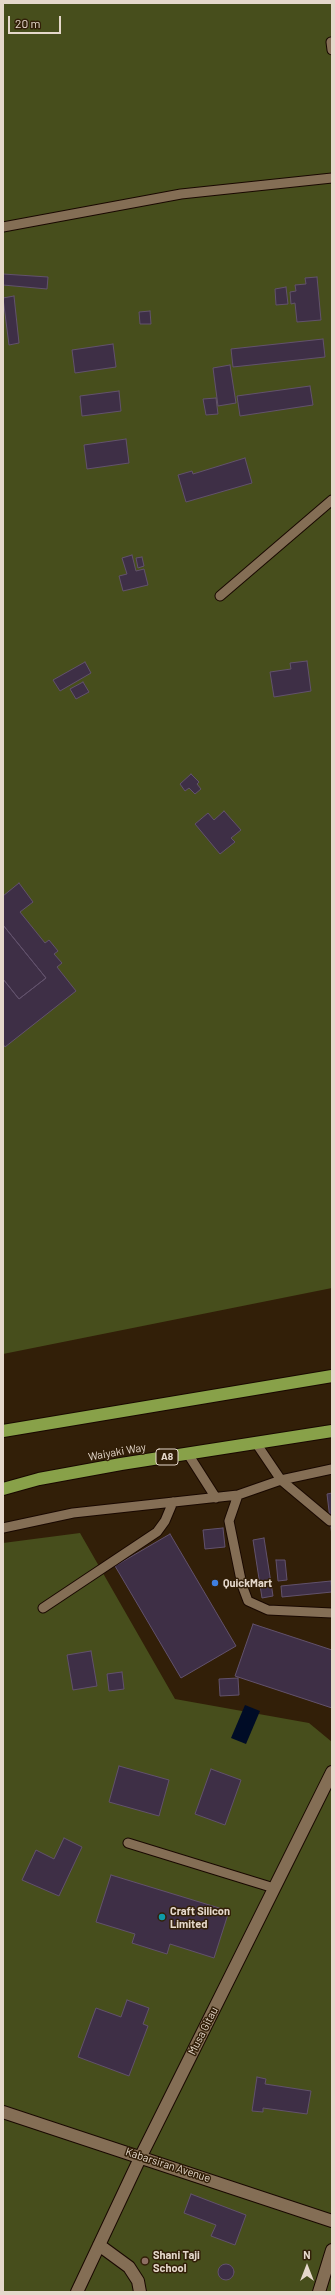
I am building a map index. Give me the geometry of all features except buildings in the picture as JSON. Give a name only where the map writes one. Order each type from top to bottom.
[{"type":"highway","points":[[3,1431],[332,1376]]},
{"type":"highway","name":"Waiyaki Way","points":[[3,1489],[39,1479],[332,1430]]},
{"type":"street","name":"Musa Gitau","points":[[77,2292],[140,2156],[332,1772]]},
{"type":"street","name":"Kabarsiran Avenue","points":[[3,2112],[140,2156],[332,2221]]},
{"type":"street","points":[[99,2245],[129,2267],[138,2281],[140,2292]]},
{"type":"street","points":[[319,2292],[332,2250]]},
{"type":"lane","points":[[3,227],[181,194],[332,178]]},
{"type":"lane","points":[[220,596],[332,500]]},
{"type":"lane","points":[[256,1443],[281,1480],[330,1520]]},
{"type":"lane","points":[[188,1454],[216,1498]]},
{"type":"lane","points":[[3,1528],[72,1513],[238,1495],[281,1480],[332,1468]]},
{"type":"lane","points":[[238,1495],[228,1521],[242,1585],[248,1601],[268,1610],[332,1613]]},
{"type":"lane","points":[[44,1608],[157,1532],[166,1520],[173,1502]]},
{"type":"lane","points":[[128,1843],[274,1888]]},
{"type":"green space","points":[[3,3],[332,3],[332,1288],[3,1354]]},
{"type":"green space","points":[[80,1533],[175,1699],[309,1723],[332,1742],[332,2292],[3,2292],[3,1543]]},
{"type":"water","points":[[245,1705],[260,1711],[246,1744],[231,1738]]},
{"type":"place","name":"QuickMart","points":[[215,1583]]},
{"type":"place","name":"Craft Silicon Limited","points":[[162,1917]]},
{"type":"place","name":"Shani Taji School","points":[[145,2261]]}]
